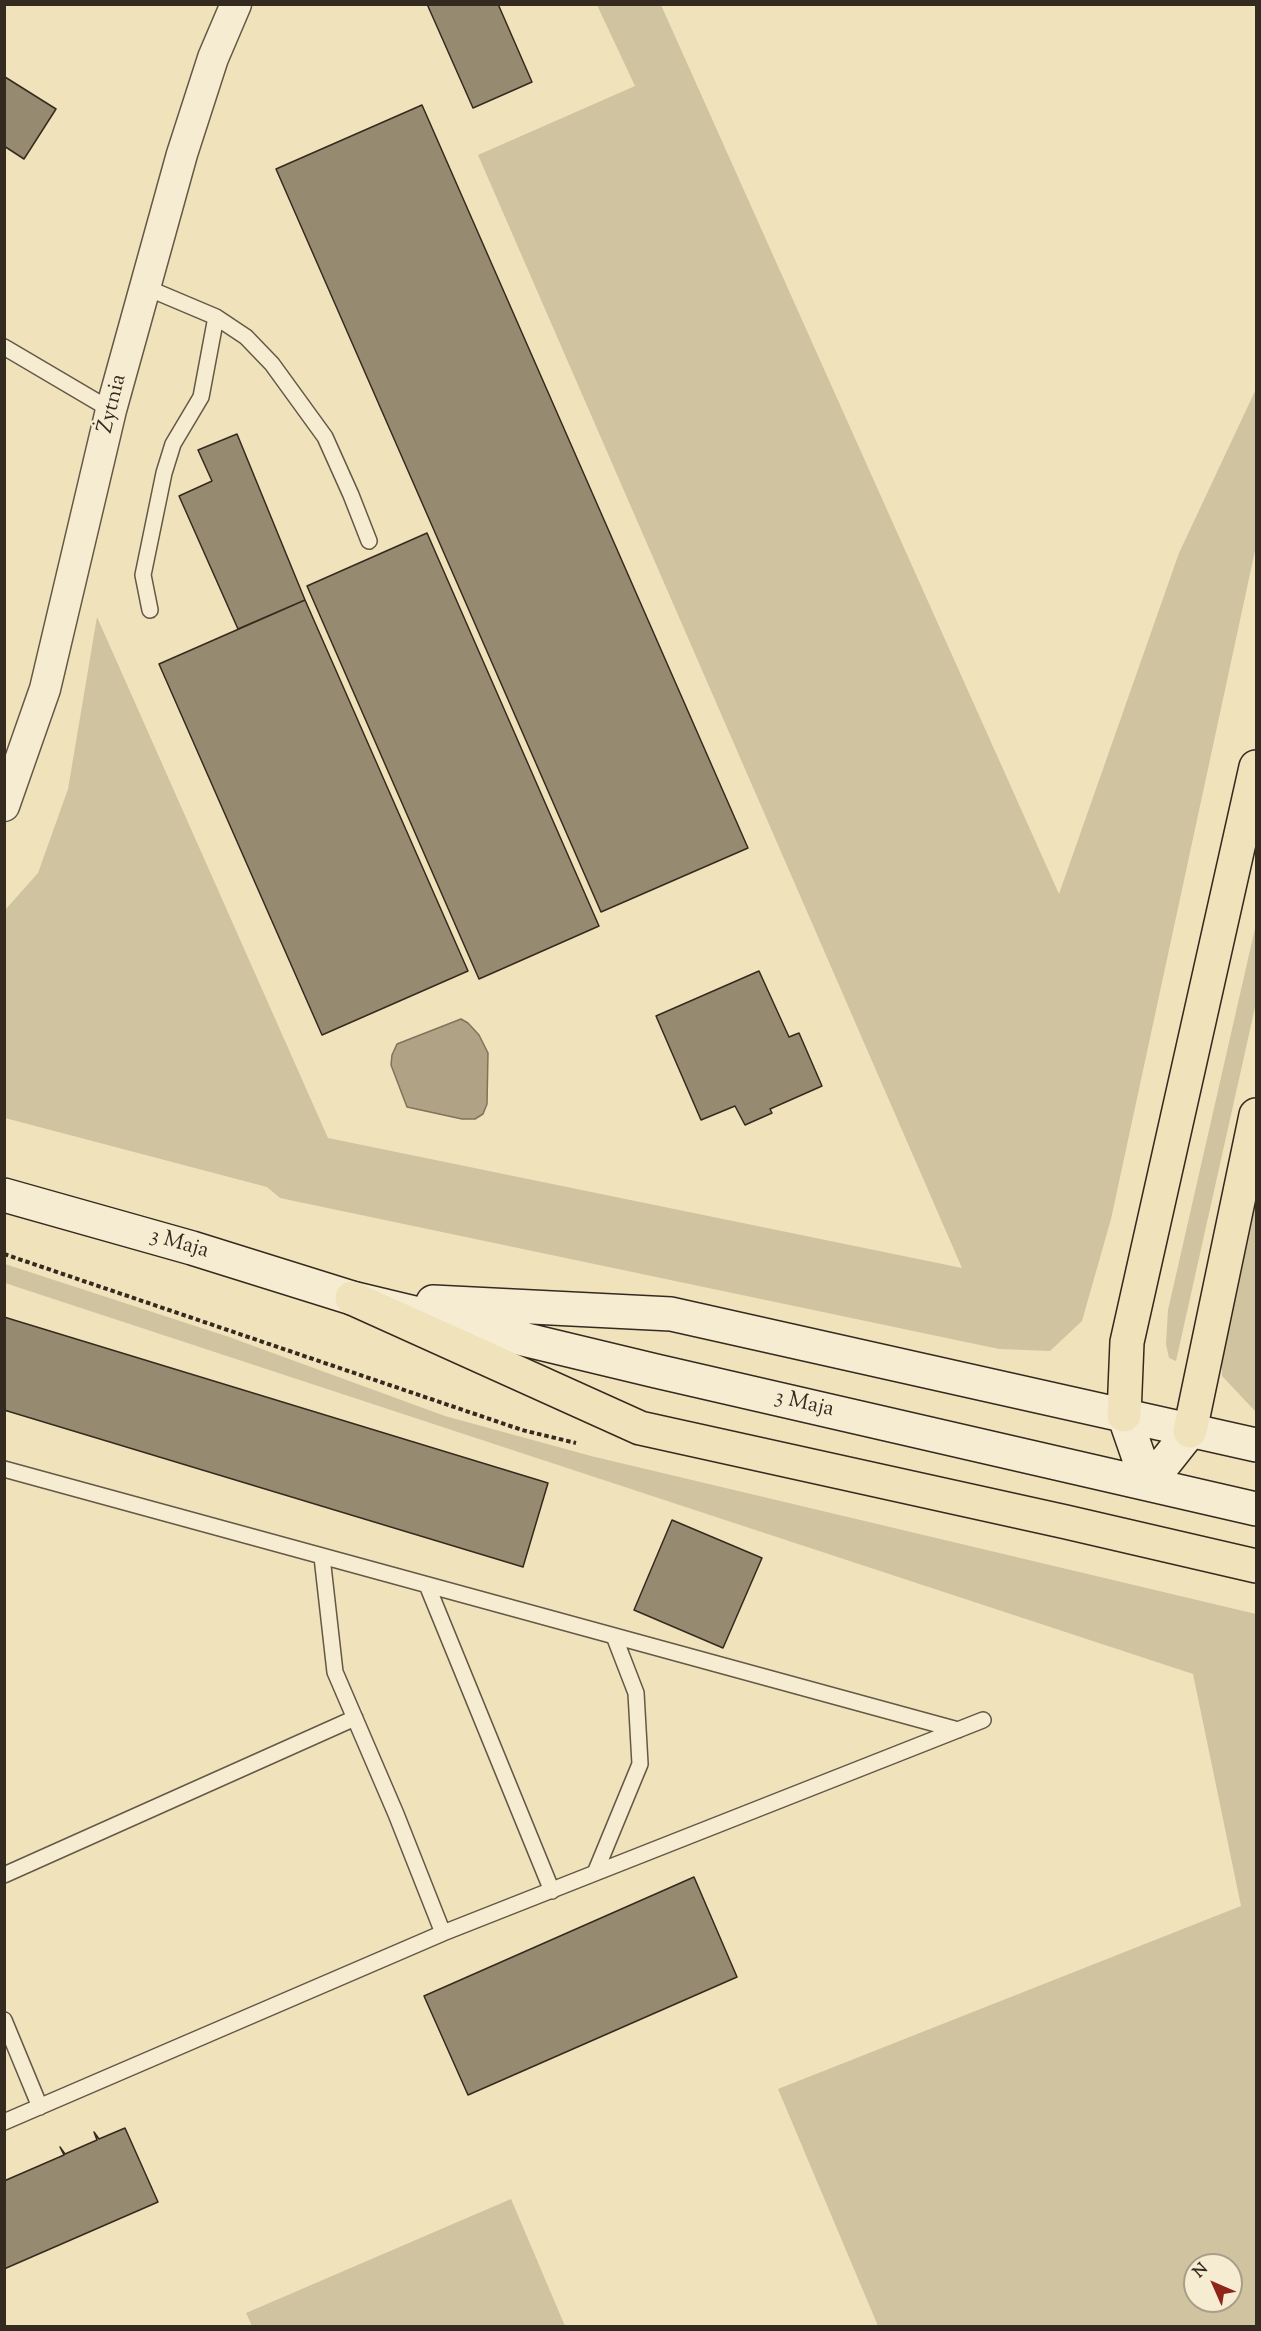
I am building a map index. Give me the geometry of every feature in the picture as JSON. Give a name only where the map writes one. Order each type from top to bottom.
[{"type":"highway","points":[[1124,1415],[1127,1342],[1257,767]]},
{"type":"highway","points":[[1190,1431],[1257,1114]]},
{"type":"highway","points":[[352,1298],[640,1428],[1257,1566]]},
{"type":"main road","name":"3 Maja","points":[[4,1196],[192,1248],[352,1298],[656,1371],[1257,1509]]},
{"type":"main road","name":"3 Maja","points":[[352,1298],[671,1314],[1257,1445]]},
{"type":"main road","points":[[1124,1415],[1148,1484]]},
{"type":"main road","points":[[1148,1484],[1190,1431]]},
{"type":"street","name":"Żytnia","points":[[4,806],[45,689],[111,410],[182,154],[213,58],[236,4]]},
{"type":"lane","points":[[145,288],[216,317],[246,337],[272,364],[325,437],[369,541]]},
{"type":"lane","points":[[150,610],[143,575],[164,473],[173,444],[201,397],[216,317]]},
{"type":"lane","points":[[4,347],[111,410]]},
{"type":"lane","points":[[4,1469],[958,1730]]},
{"type":"lane","points":[[322,1557],[335,1672],[443,1933]]},
{"type":"lane","points":[[427,1585],[552,1891]]},
{"type":"lane","points":[[595,1873],[640,1764],[636,1693],[614,1636]]},
{"type":"lane","points":[[4,1875],[355,1718]]},
{"type":"lane","points":[[4,2122],[443,1933],[983,1720]]},
{"type":"lane","points":[[4,2020],[40,2107]]},
{"type":"shaded area","points":[[597,5],[661,5],[1059,894],[1179,553],[1256,389],[1256,546],[1111,1219],[1082,1321],[1050,1351],[999,1349],[280,1198],[267,1187],[5,1118],[5,910],[38,873],[68,789],[97,617],[328,1138],[962,1268],[478,155],[635,86]]},
{"type":"shaded area","points":[[1256,924],[1256,1003],[1176,1361],[1169,1358],[1166,1344],[1168,1310]]},
{"type":"shaded area","points":[[461,1019],[479,1035],[488,1053],[487,1104],[483,1114],[475,1119],[462,1119],[407,1107],[391,1065],[397,1044]]},
{"type":"shaded area","points":[[1256,1197],[1256,1412],[1222,1376],[1221,1348]]},
{"type":"shaded area","points":[[5,1264],[229,1337],[445,1416],[591,1456],[1256,1614],[1256,2326],[878,2326],[778,2089],[1241,1906],[1193,1674],[5,1283]]},
{"type":"shaded area","points":[[511,2199],[565,2326],[252,2326],[246,2313]]},
{"type":"building","points":[[427,4],[498,4],[532,82],[473,108]]},
{"type":"building","points":[[5,77],[56,109],[24,159],[4,146]]},
{"type":"building","points":[[422,105],[748,848],[601,912],[276,169]]},
{"type":"building","points":[[237,434],[305,600],[238,629],[179,496],[212,481],[198,450]]},
{"type":"building","points":[[427,533],[599,926],[479,979],[307,586]]},
{"type":"building","points":[[305,600],[468,971],[322,1035],[159,664]]},
{"type":"building","points":[[759,971],[789,1037],[799,1033],[822,1086],[770,1109],[772,1113],[745,1125],[735,1106],[701,1120],[656,1016]]},
{"type":"building","points":[[4,1317],[548,1483],[523,1567],[4,1410]]},
{"type":"building","points":[[672,1520],[762,1558],[723,1648],[634,1610]]},
{"type":"building","points":[[694,1877],[737,1977],[468,2095],[424,1996]]},
{"type":"building","points":[[125,2128],[158,2202],[4,2269],[4,2181],[64,2155],[60,2147],[65,2154],[97,2140],[94,2132],[99,2139]]}]
